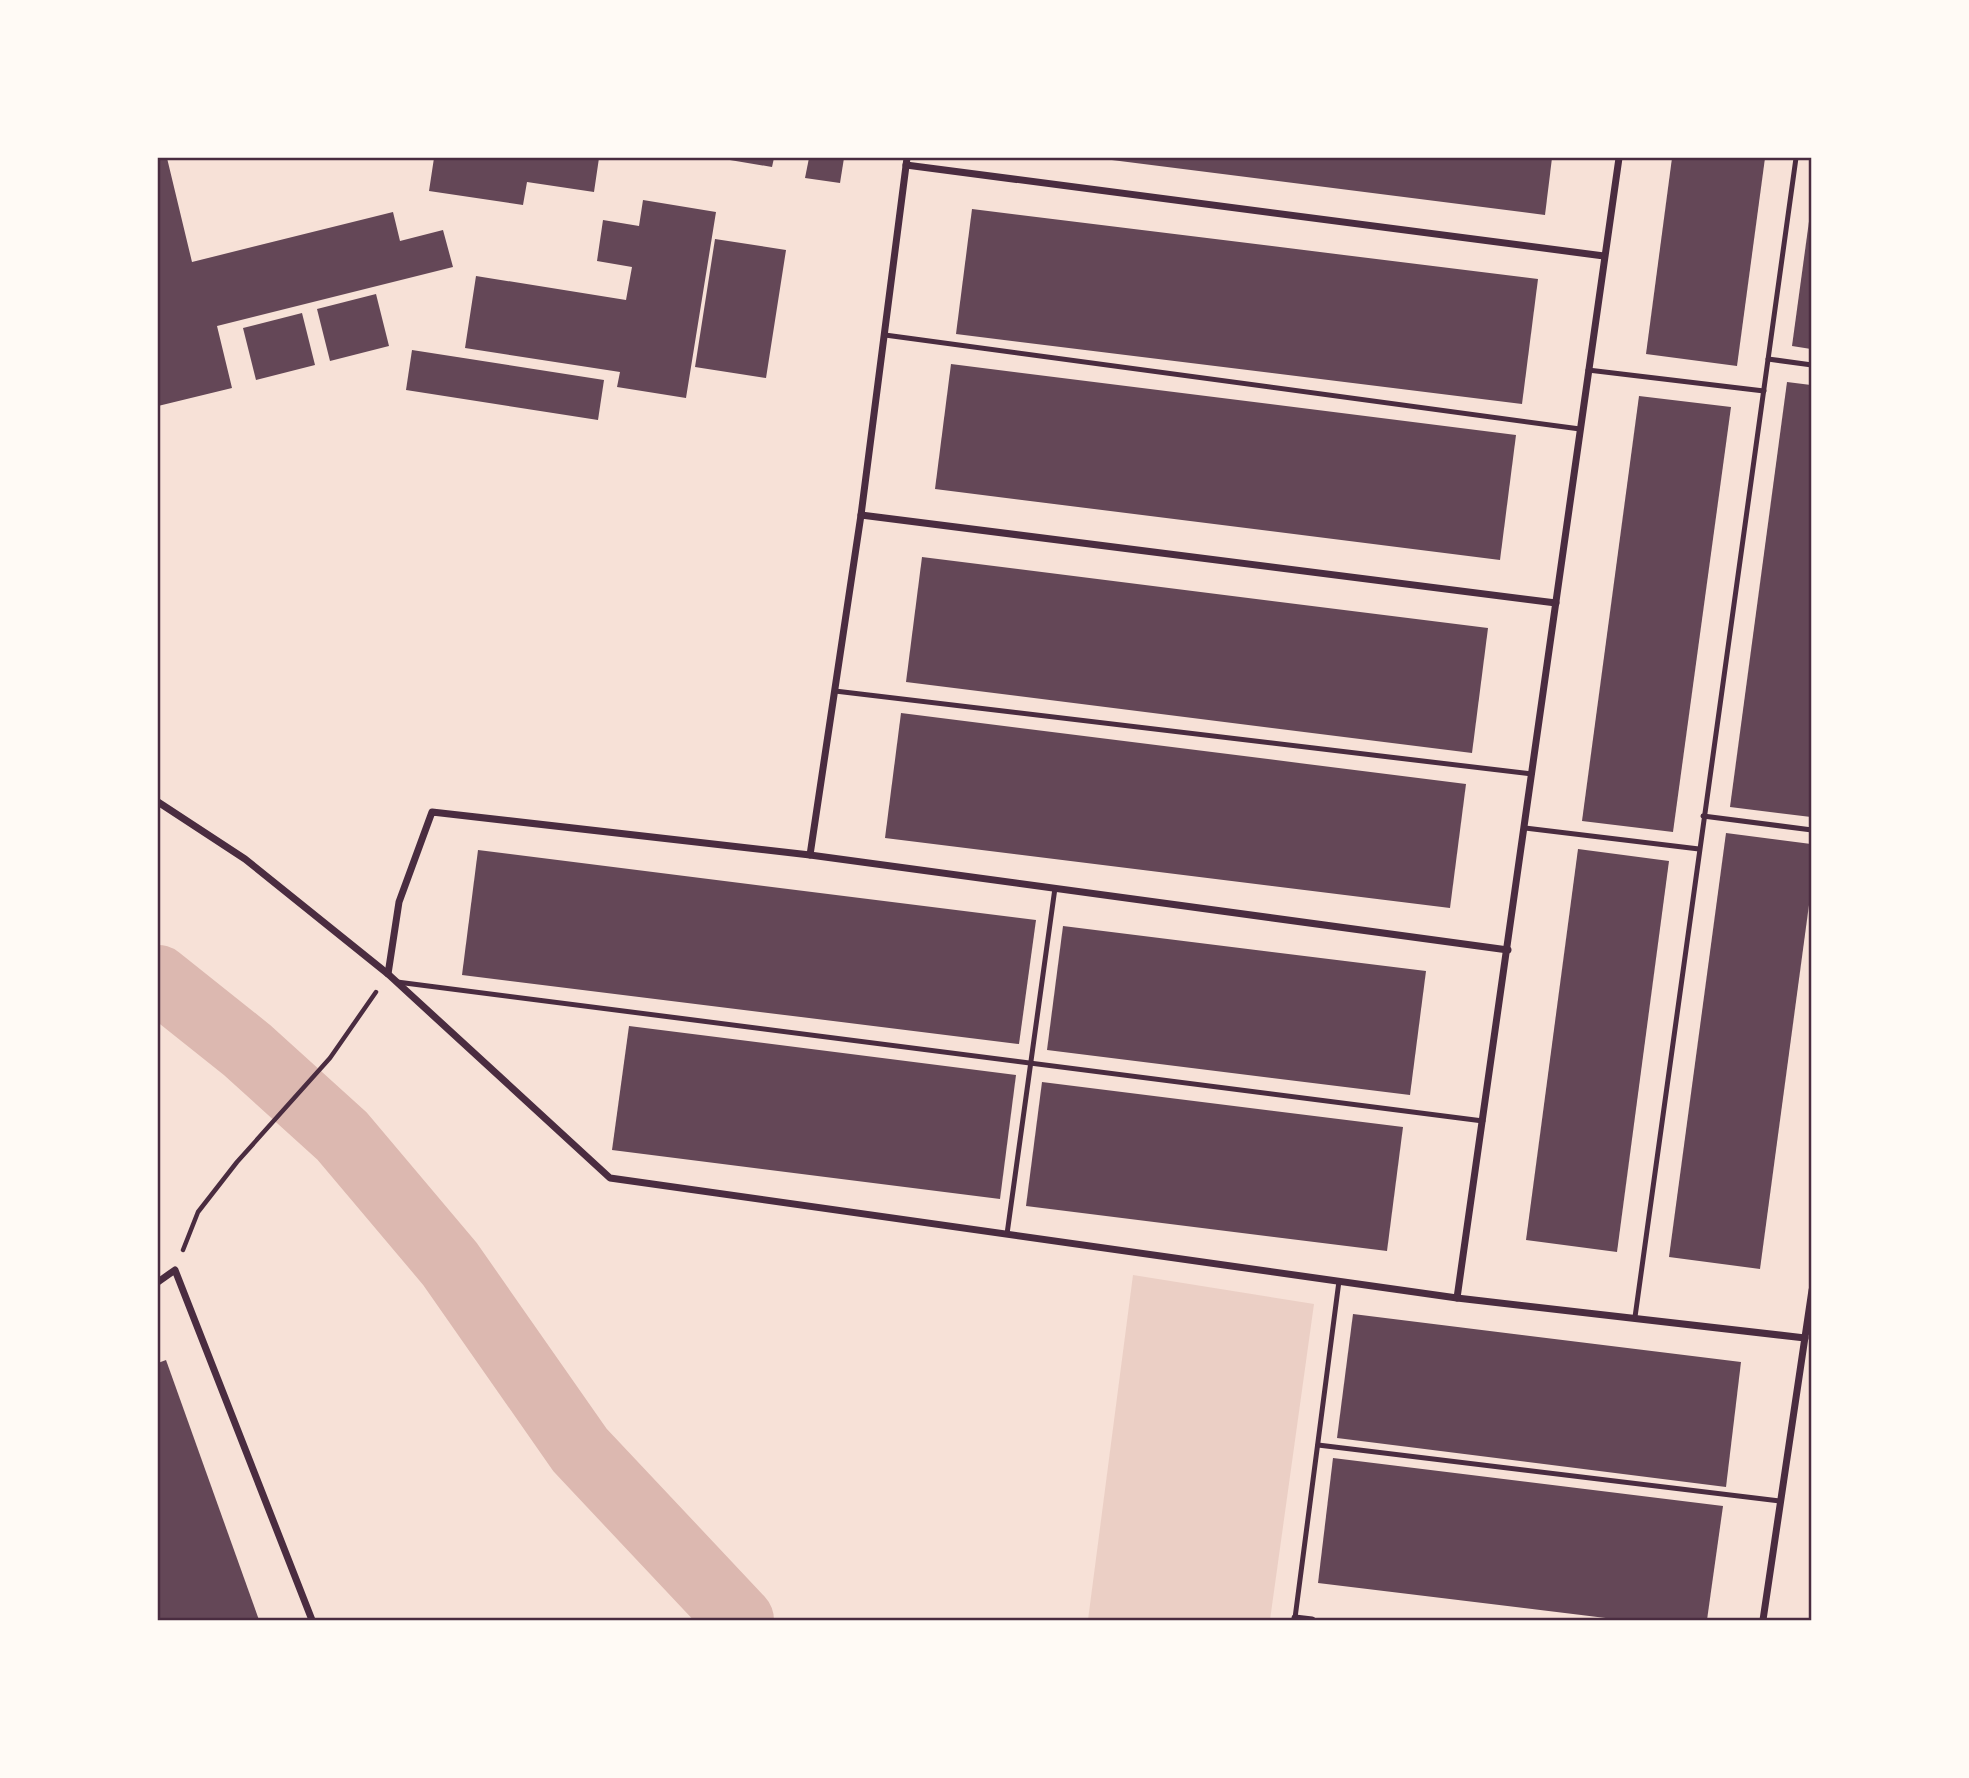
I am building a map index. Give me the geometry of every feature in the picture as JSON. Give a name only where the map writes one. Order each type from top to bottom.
[{"type":"street","points":[[1457,1298],[1619,158]]},
{"type":"street","points":[[810,855],[861,515],[907,161],[1604,256]]},
{"type":"street","points":[[861,515],[1556,603]]},
{"type":"street","points":[[158,802],[245,859],[388,974],[610,1178],[1457,1298],[1805,1338]]},
{"type":"street","points":[[388,974],[399,902],[432,812],[810,855],[1508,950]]},
{"type":"street","points":[[158,1282],[175,1270],[312,1620]]},
{"type":"street","points":[[1763,1620],[1809,1322],[1811,1290]]},
{"type":"street","points":[[1295,1618],[1312,1620]]},
{"type":"lane","points":[[1635,1317],[1796,158]]},
{"type":"lane","points":[[885,335],[1580,429]]},
{"type":"lane","points":[[1768,359],[1811,365]]},
{"type":"lane","points":[[1588,370],[1764,391]]},
{"type":"lane","points":[[835,691],[1532,774]]},
{"type":"lane","points":[[1703,816],[1811,830]]},
{"type":"lane","points":[[1525,828],[1699,849]]},
{"type":"lane","points":[[1007,1234],[1055,888]]},
{"type":"lane","points":[[397,982],[1483,1121]]},
{"type":"lane","points":[[1295,1618],[1339,1281]]},
{"type":"lane","points":[[1318,1445],[1780,1502]]},
{"type":"path","points":[[175,1270],[198,1212],[237,1162],[330,1058],[388,974]]},
{"type":"shaded area","points":[[1133,1275],[1314,1304],[1270,1620],[1088,1620]]},
{"type":"building","points":[[158,158],[167,158],[192,262],[393,212],[400,241],[443,230],[453,267],[217,326],[232,388],[158,406]]},
{"type":"building","points":[[434,158],[599,158],[594,192],[527,182],[523,205],[429,191]]},
{"type":"building","points":[[718,158],[774,158],[772,167]]},
{"type":"building","points":[[809,158],[844,158],[840,183],[805,178]]},
{"type":"building","points":[[1096,158],[1552,158],[1545,215]]},
{"type":"building","points":[[1672,158],[1765,158],[1737,366],[1646,354]]},
{"type":"building","points":[[643,200],[716,212],[686,398],[617,387],[620,372],[465,348],[476,276],[626,300],[632,267],[597,261],[603,220],[639,226]]},
{"type":"building","points":[[972,209],[1538,279],[1522,404],[956,334]]},
{"type":"building","points":[[1811,214],[1811,349],[1792,346]]},
{"type":"building","points":[[715,239],[786,250],[766,378],[695,367]]},
{"type":"building","points":[[376,294],[389,346],[330,361],[317,309]]},
{"type":"building","points":[[302,313],[315,365],[256,380],[243,328]]},
{"type":"building","points":[[412,350],[604,380],[598,420],[406,390]]},
{"type":"building","points":[[951,364],[1516,435],[1500,560],[935,489]]},
{"type":"building","points":[[1787,382],[1811,385],[1811,817],[1730,807]]},
{"type":"building","points":[[1639,396],[1731,407],[1673,832],[1582,821]]},
{"type":"building","points":[[922,557],[1488,628],[1472,753],[906,682]]},
{"type":"building","points":[[901,713],[1466,784],[1450,908],[885,838]]},
{"type":"building","points":[[1726,833],[1811,844],[1811,890],[1760,1269],[1669,1257]]},
{"type":"building","points":[[1578,849],[1669,861],[1617,1252],[1526,1240]]},
{"type":"building","points":[[478,850],[1036,920],[1019,1044],[462,975]]},
{"type":"building","points":[[1063,926],[1426,971],[1410,1095],[1047,1050]]},
{"type":"building","points":[[629,1026],[1016,1075],[1000,1199],[612,1150]]},
{"type":"building","points":[[1042,1082],[1403,1127],[1387,1251],[1026,1206]]},
{"type":"building","points":[[1353,1314],[1741,1362],[1726,1487],[1337,1438]]},
{"type":"building","points":[[166,1360],[259,1620],[158,1620],[158,1363]]},
{"type":"building","points":[[1333,1458],[1723,1506],[1707,1620],[1622,1620],[1318,1583]]},
{"type":"waterway","points":[[158,979],[247,1050],[342,1136],[450,1264],[580,1450],[740,1620]]}]
